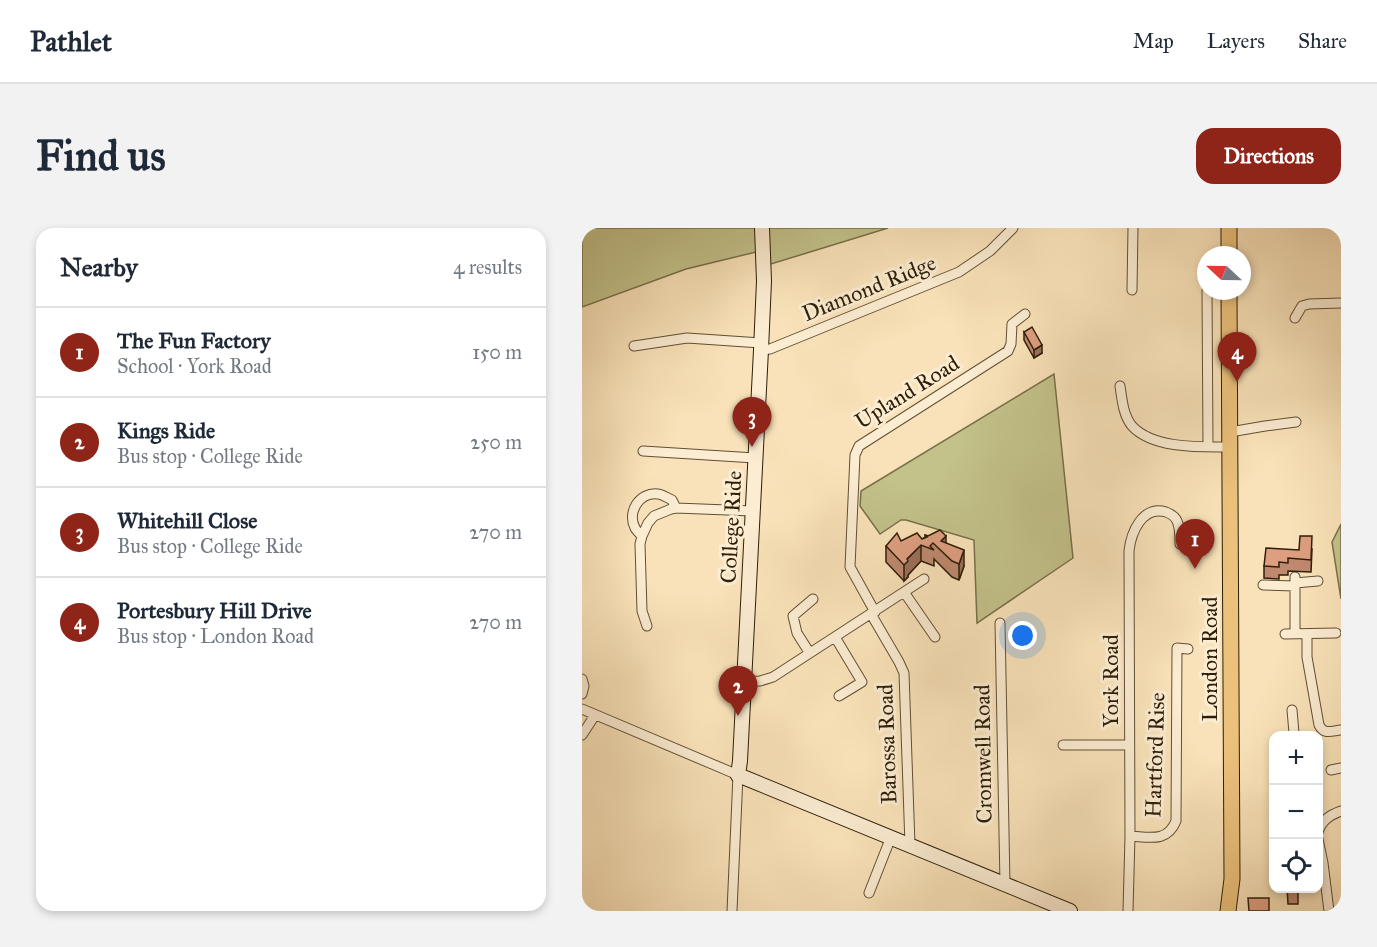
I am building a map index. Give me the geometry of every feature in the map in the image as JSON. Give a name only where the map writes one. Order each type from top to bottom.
[{"type":"main road","points":[[1229,228],[1229,246]]},
{"type":"main road","name":"London Road","points":[[1229,300],[1232,882],[1236,911]]},
{"type":"main road","name":"London Road","points":[[1228,911],[1232,882]]},
{"type":"street","name":"College Ride","points":[[738,775],[764,281],[762,228]]},
{"type":"street","name":"Diamond Ridge","points":[[761,346],[770,349],[959,272],[990,250],[1013,228]]},
{"type":"street","points":[[1132,290],[1133,228]]},
{"type":"street","points":[[1207,300],[1208,447]]},
{"type":"street","points":[[1295,318],[1302,306],[1341,303]]},
{"type":"street","name":"Upland Road","points":[[873,613],[850,567],[855,454],[859,446],[1008,351],[1011,344],[1008,325],[1025,314]]},
{"type":"street","points":[[634,346],[687,338],[761,346]]},
{"type":"street","points":[[1120,386],[1124,411],[1131,425],[1144,436],[1164,442],[1190,447],[1208,447],[1265,426],[1296,422]]},
{"type":"street","points":[[643,451],[755,458]]},
{"type":"street","points":[[642,536],[635,529],[632,517],[634,508],[640,499],[649,494],[659,494],[672,500],[676,508]]},
{"type":"street","points":[[647,626],[642,610],[640,544],[648,523],[654,516],[676,508],[753,511]]},
{"type":"street","name":"York Road","points":[[1128,911],[1130,541],[1133,531],[1144,516],[1154,511],[1175,516],[1180,544]]},
{"type":"street","points":[[744,682],[773,677],[924,579]]},
{"type":"street","points":[[1263,585],[1318,580]]},
{"type":"street","points":[[1295,582],[1295,633]]},
{"type":"street","points":[[904,592],[935,638]]},
{"type":"street","points":[[809,652],[797,633],[793,616],[813,599]]},
{"type":"street","name":"Barossa Road","points":[[873,613],[904,673],[910,845]]},
{"type":"street","name":"Cromwell Road","points":[[1000,623],[1005,884]]},
{"type":"street","points":[[1285,634],[1336,633]]},
{"type":"street","points":[[1307,635],[1307,657],[1319,725],[1326,732],[1341,730]]},
{"type":"street","points":[[835,638],[862,682],[839,696]]},
{"type":"street","name":"Hartford Rise","points":[[1130,836],[1158,838],[1168,834],[1176,821],[1176,648],[1188,649]]},
{"type":"street","points":[[582,679],[584,686],[582,694]]},
{"type":"street","points":[[582,710],[1070,911]]},
{"type":"street","points":[[1292,710],[1294,731]]},
{"type":"street","points":[[582,735],[595,715]]},
{"type":"street","points":[[1063,745],[1129,745]]},
{"type":"street","points":[[732,911],[738,775]]},
{"type":"street","points":[[1323,818],[1341,811]]},
{"type":"street","points":[[869,893],[891,837]]},
{"type":"street","points":[[1323,863],[1329,911]]},
{"type":"shaded area","points":[[582,228],[888,228],[771,264],[756,252],[686,269],[582,307]]},
{"type":"shaded area","points":[[1054,374],[1073,558],[977,623],[974,540],[906,520],[901,520],[880,534],[860,506],[861,491]]},
{"type":"shaded area","points":[[1341,524],[1341,599],[1332,542]]},
{"type":"building","points":[[1032,327],[1042,345],[1034,350],[1024,332]]},
{"type":"building","points":[[940,530],[946,536],[941,541],[964,550],[959,564],[952,561],[933,543],[930,546],[934,550],[921,545],[904,565],[886,546],[897,533],[901,541],[917,533],[922,539],[927,537],[925,535],[928,536]]},
{"type":"building","points":[[1300,536],[1312,536],[1311,560],[1288,558],[1288,563],[1279,562],[1279,567],[1264,566],[1266,548],[1299,550]]},
{"type":"building","points":[[1248,898],[1269,898],[1269,911],[1249,911]]},
{"type":"place","name":"Portesbury Hill Drive","points":[[1237,382]]},
{"type":"place","name":"Whitehill Close","points":[[752,447]]},
{"type":"place","name":"The Fun Factory","points":[[1195,569]]},
{"type":"place","name":"Kings Ride","points":[[738,716]]}]
